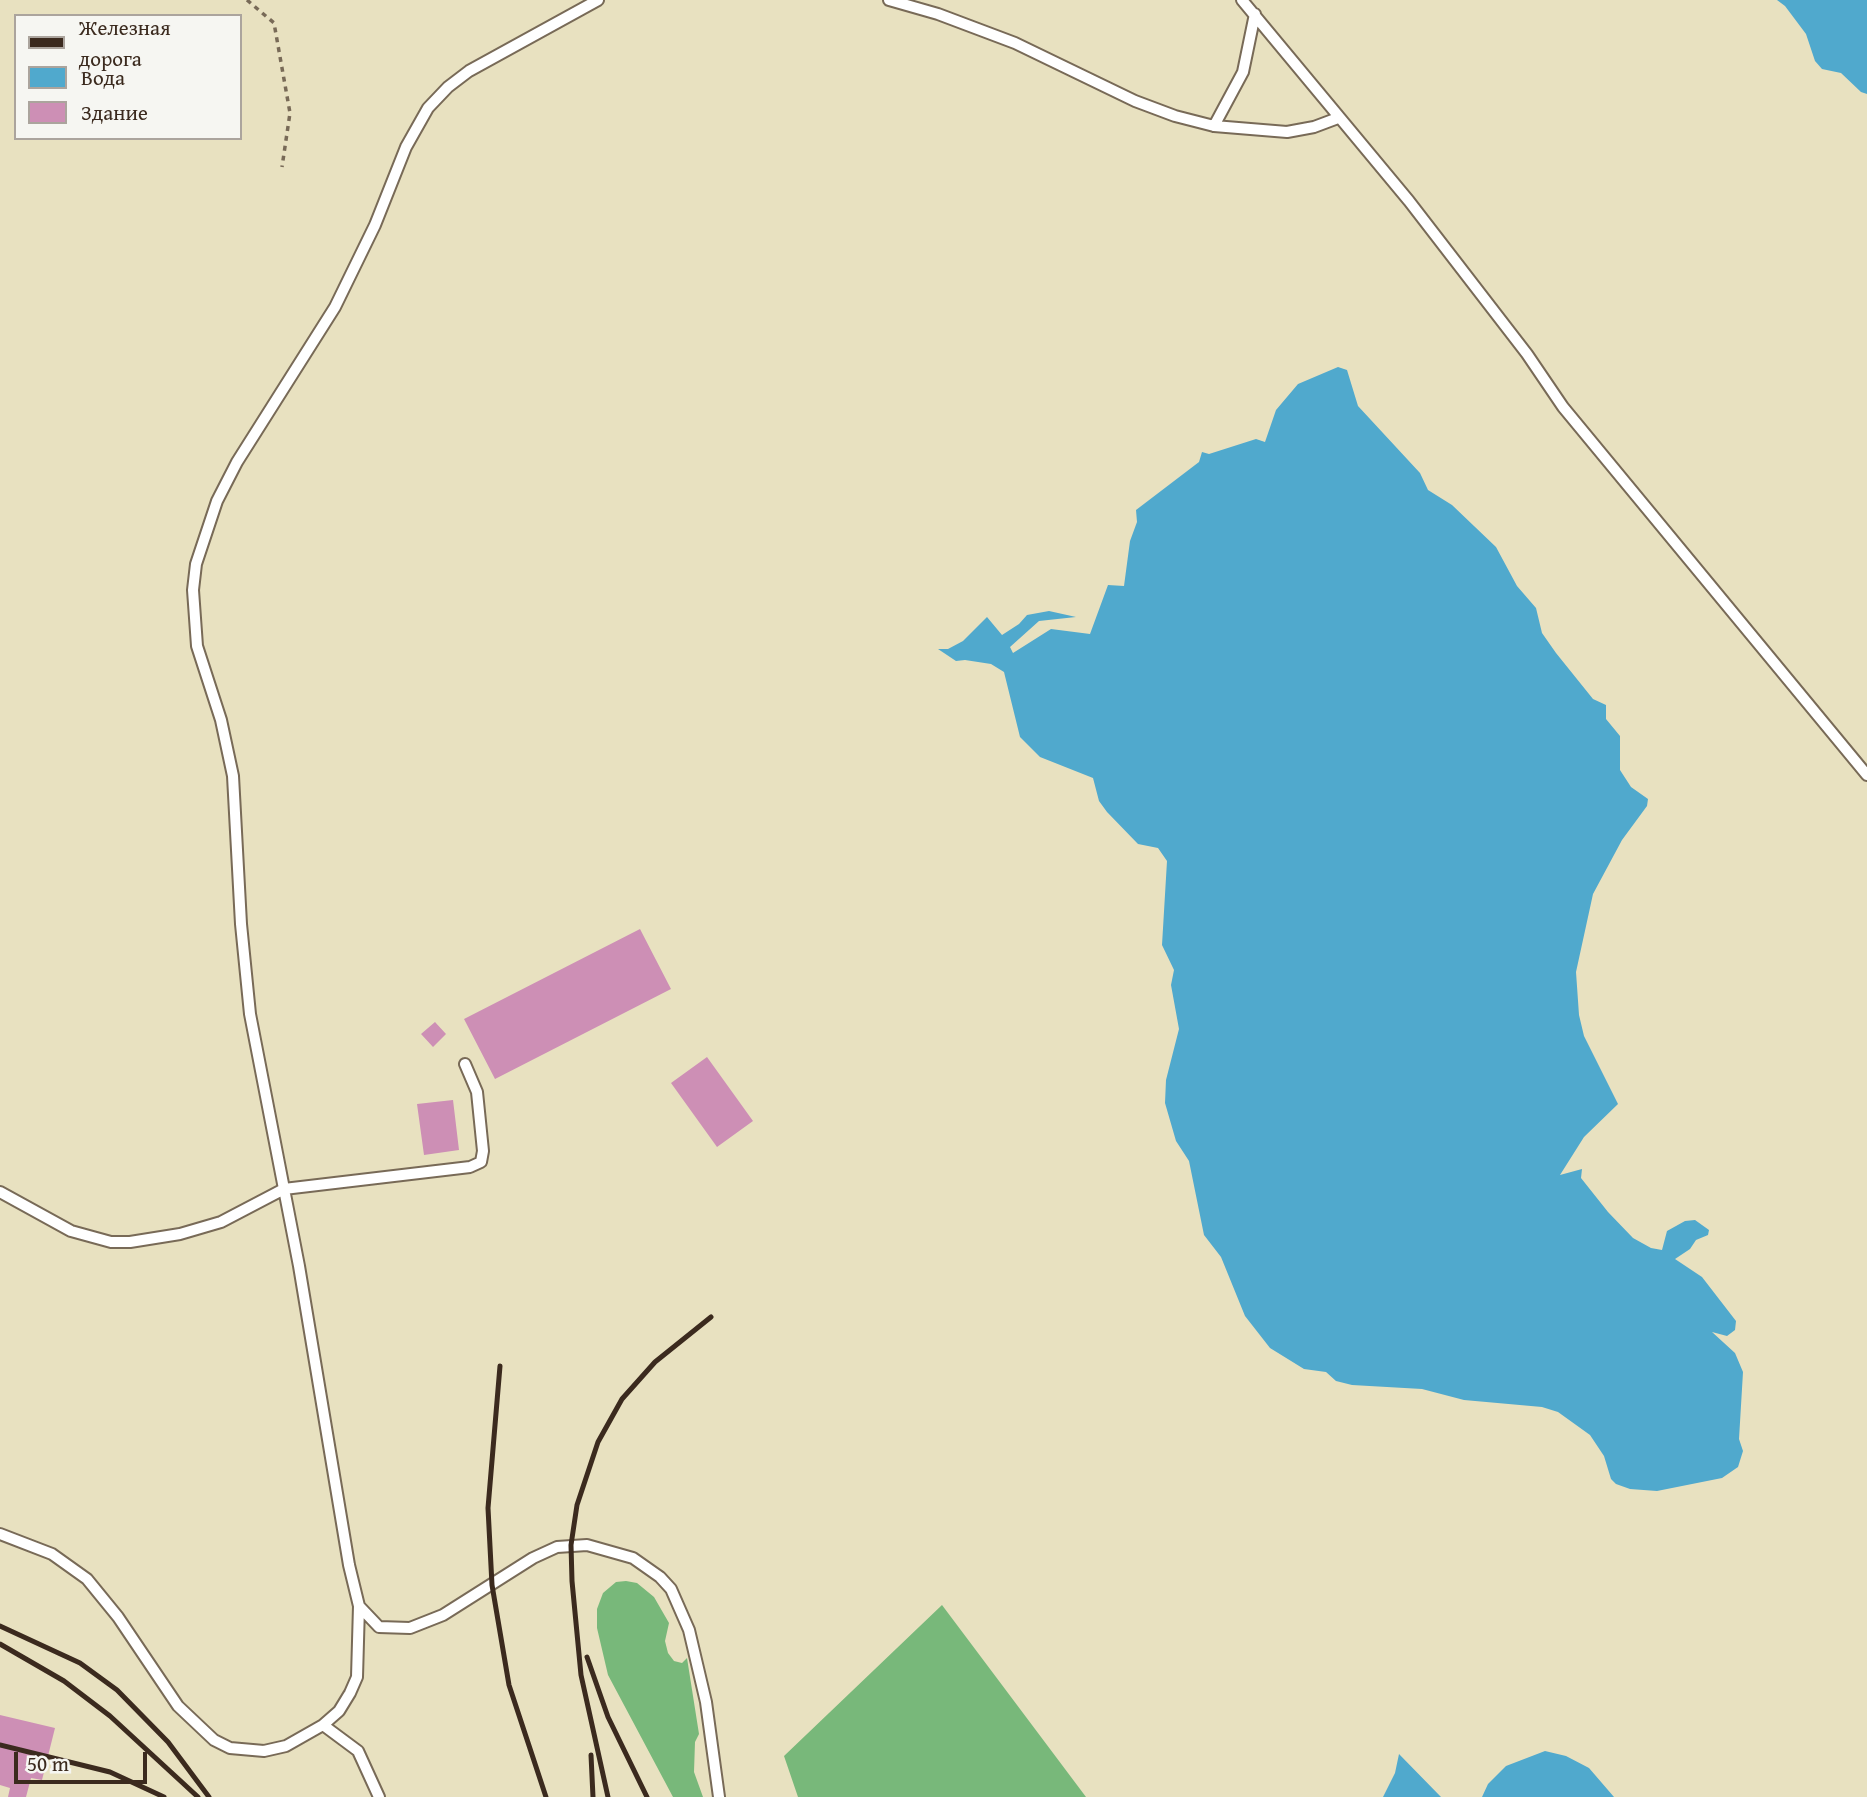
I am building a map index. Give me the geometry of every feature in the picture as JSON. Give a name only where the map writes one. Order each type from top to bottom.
[{"type":"lane","points":[[0,1534],[52,1554],[87,1579],[118,1617],[178,1706],[214,1740],[230,1748],[264,1751],[286,1746],[323,1725],[339,1712],[357,1677],[359,1606],[349,1565],[244,967],[233,776],[221,720],[197,646],[193,622],[193,590],[203,537],[237,462],[325,325],[352,275],[406,147],[428,108],[448,87],[469,71],[598,0]]},
{"type":"lane","points":[[889,0],[975,27],[1015,43],[1135,101],[1214,126],[1287,132],[1338,118]]},
{"type":"lane","points":[[1242,0],[1409,201],[1527,354],[1563,407],[1867,775]]},
{"type":"lane","points":[[1214,126],[1242,72],[1255,13]]},
{"type":"lane","points":[[0,1192],[71,1231],[111,1242],[130,1242],[180,1234],[221,1222],[284,1189],[475,1166],[481,1161],[483,1150],[477,1092],[465,1064]]},
{"type":"lane","points":[[359,1606],[379,1627],[410,1628],[443,1615],[557,1547],[595,1546],[633,1558],[660,1577],[671,1589],[689,1630],[706,1702],[719,1797]]},
{"type":"lane","points":[[323,1725],[358,1751],[379,1797]]},
{"type":"path","points":[[247,0],[274,23],[290,113],[282,167]]},
{"type":"green space","points":[[616,1582],[637,1583],[654,1597],[669,1623],[665,1641],[668,1653],[674,1661],[682,1663],[687,1658],[699,1734],[695,1742],[694,1772],[703,1797],[673,1797],[608,1675],[597,1628],[597,1609],[603,1593]]},
{"type":"green space","points":[[942,1605],[1086,1797],[798,1797],[784,1756]]},
{"type":"water","points":[[1777,0],[1867,0],[1867,94],[1861,92],[1841,73],[1822,69],[1815,61],[1806,34],[1785,6]]},
{"type":"water","points":[[1338,367],[1347,370],[1358,406],[1420,473],[1428,490],[1452,505],[1496,547],[1517,586],[1536,608],[1542,633],[1593,699],[1606,705],[1606,719],[1620,736],[1620,770],[1631,787],[1648,799],[1647,806],[1622,840],[1593,894],[1576,972],[1579,1015],[1584,1036],[1618,1104],[1584,1137],[1560,1175],[1582,1169],[1581,1178],[1608,1212],[1633,1238],[1651,1248],[1662,1250],[1667,1231],[1685,1221],[1695,1220],[1709,1230],[1708,1235],[1696,1240],[1690,1249],[1675,1259],[1702,1277],[1736,1321],[1735,1330],[1727,1336],[1712,1332],[1735,1353],[1743,1372],[1739,1439],[1743,1451],[1738,1467],[1722,1478],[1657,1491],[1630,1489],[1611,1479],[1604,1456],[1590,1435],[1558,1412],[1542,1407],[1464,1400],[1422,1389],[1352,1385],[1336,1381],[1326,1372],[1304,1369],[1270,1348],[1245,1316],[1221,1257],[1204,1235],[1189,1161],[1176,1141],[1165,1103],[1166,1080],[1179,1029],[1171,985],[1174,970],[1162,945],[1167,861],[1158,848],[1138,844],[1107,812],[1099,801],[1093,778],[1040,757],[1020,737],[1004,672],[991,664],[956,661],[938,649],[948,649],[963,641],[987,617],[1002,635],[1027,615],[1049,611],[1076,617],[1039,621],[1010,647],[1013,653],[1051,629],[1090,634],[1108,585],[1124,586],[1130,541],[1137,522],[1136,510],[1199,462],[1202,452],[1209,454],[1256,439],[1265,442],[1276,410],[1298,384]]},
{"type":"water","points":[[1545,1751],[1566,1756],[1589,1768],[1614,1797],[1482,1797],[1488,1784],[1506,1766]]},
{"type":"water","points":[[1399,1754],[1441,1797],[1383,1797],[1395,1773]]},
{"type":"building","points":[[640,929],[671,989],[495,1079],[464,1019]]},
{"type":"building","points":[[435,1022],[446,1034],[433,1047],[421,1034]]},
{"type":"building","points":[[707,1057],[753,1121],[717,1147],[671,1083]]},
{"type":"building","points":[[453,1100],[459,1150],[424,1155],[417,1104]]},
{"type":"building","points":[[0,1715],[55,1728],[42,1780],[31,1778],[26,1797],[8,1797],[10,1788],[0,1785]]},
{"type":"railway","points":[[608,1797],[581,1675],[571,1545],[577,1505],[598,1442],[622,1399],[655,1362],[711,1317]]},
{"type":"railway","points":[[500,1366],[488,1508],[492,1585],[509,1685],[546,1797]]},
{"type":"railway","points":[[0,1626],[80,1663],[117,1690],[168,1742],[209,1797]]},
{"type":"railway","points":[[0,1644],[64,1681],[110,1716],[198,1797]]},
{"type":"railway","points":[[587,1657],[608,1717],[647,1797]]},
{"type":"railway","points":[[0,1745],[110,1772],[164,1797]]},
{"type":"railway","points":[[591,1755],[593,1797]]}]
